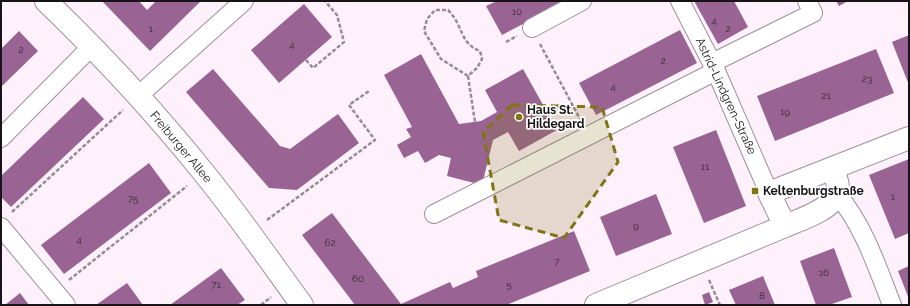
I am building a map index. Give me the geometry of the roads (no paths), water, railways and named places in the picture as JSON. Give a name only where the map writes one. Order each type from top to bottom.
[{"type":"street","name":"Freiburger Allee","points":[[46,1],[92,46],[138,96],[204,173],[302,305]]},
{"type":"street","points":[[138,96],[244,1]]},
{"type":"street","points":[[532,28],[582,1]]},
{"type":"street","name":"Astrid-Lindgren-Straße","points":[[680,1],[714,67],[769,193]]},
{"type":"street","points":[[434,214],[814,14],[807,1]]},
{"type":"street","points":[[1,138],[92,46]]},
{"type":"street","points":[[785,226],[769,193],[909,138]]},
{"type":"street","points":[[596,305],[819,211],[837,194],[837,182],[833,169]]},
{"type":"street","points":[[837,194],[846,204],[864,235],[892,305]]},
{"type":"street","points":[[6,220],[60,298]]},
{"type":"place","name":"Haus St. Hildegard","points":[[519,117]]},
{"type":"place","name":"Keltenburgstraße","points":[[755,191]]}]
